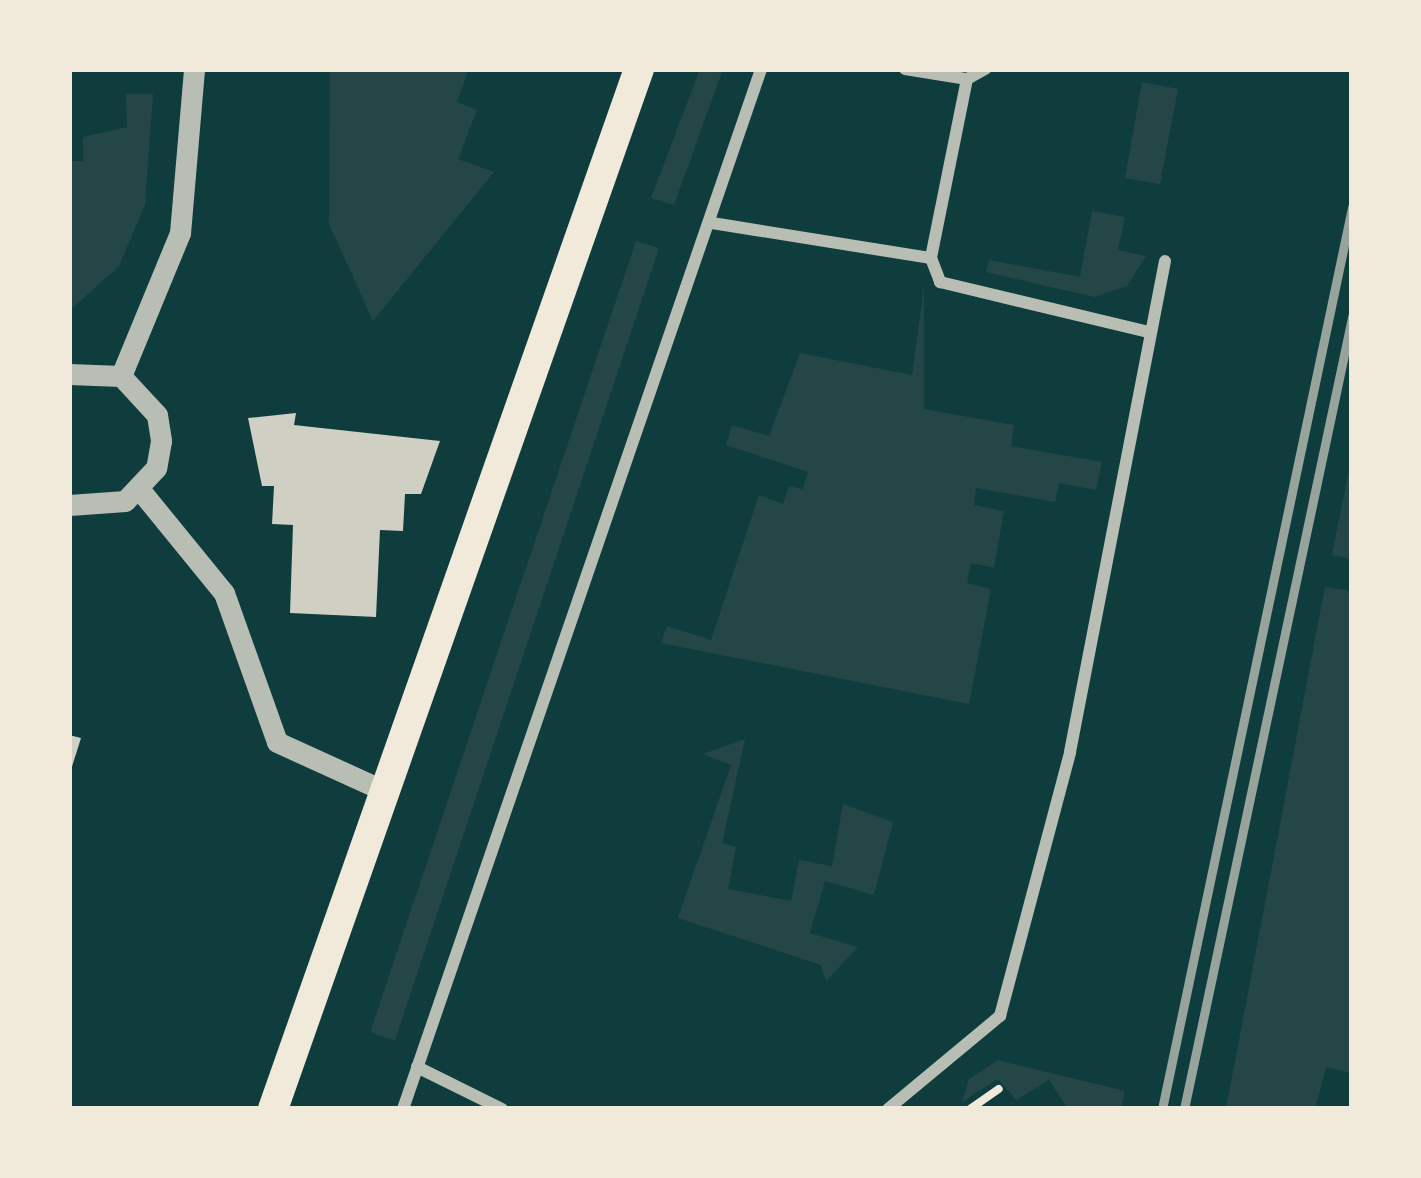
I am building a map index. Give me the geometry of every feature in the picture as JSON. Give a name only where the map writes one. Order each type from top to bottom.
[{"type":"main road","points":[[273,1109],[378,788],[639,69]]},
{"type":"street","points":[[122,376],[179,233],[194,69]]},
{"type":"street","points":[[403,1109],[712,224],[761,69]]},
{"type":"street","points":[[905,69],[967,80],[985,69]]},
{"type":"street","points":[[967,80],[931,258],[954,292],[1148,332]]},
{"type":"street","points":[[712,224],[931,258]]},
{"type":"street","points":[[888,1109],[1000,1016],[1070,752],[1148,332],[1166,261]]},
{"type":"street","points":[[69,374],[122,376],[158,415],[156,468],[140,490],[108,507],[69,505]]},
{"type":"street","points":[[140,490],[224,592],[277,742],[378,788]]},
{"type":"street","points":[[417,1067],[502,1109]]},
{"type":"path","points":[[970,1109],[998,1088]]},
{"type":"shaded area","points":[[330,69],[469,69],[457,102],[477,110],[458,159],[494,172],[373,321],[329,224]]},
{"type":"shaded area","points":[[700,69],[723,69],[674,205],[651,198]]},
{"type":"shaded area","points":[[1142,82],[1178,89],[1160,184],[1125,178]]},
{"type":"shaded area","points":[[126,94],[153,94],[145,205],[119,266],[69,311],[69,161],[83,161],[83,137],[127,127]]},
{"type":"shaded area","points":[[1092,211],[1125,217],[1118,250],[1146,256],[1127,286],[1094,297],[986,272],[989,260],[1080,277]]},
{"type":"shaded area","points":[[636,241],[659,248],[395,1041],[370,1032]]},
{"type":"shaded area","points":[[924,287],[924,409],[1014,425],[1011,446],[1102,462],[1096,490],[1059,483],[1055,502],[976,488],[974,505],[1004,511],[994,568],[971,563],[967,583],[991,589],[969,704],[661,643],[667,626],[711,640],[759,495],[783,504],[789,486],[803,489],[808,472],[726,445],[732,425],[769,436],[800,353],[912,375]]},
{"type":"shaded area","points":[[1352,455],[1352,559],[1332,555]]},
{"type":"shaded area","points":[[1325,587],[1352,591],[1352,1073],[1326,1067],[1315,1109],[1226,1109]]},
{"type":"shaded area","points":[[745,739],[722,843],[736,847],[728,889],[791,901],[799,860],[832,866],[843,804],[893,822],[874,895],[825,881],[810,933],[858,947],[826,981],[821,965],[678,918],[731,765],[703,754]]},
{"type":"shaded area","points":[[998,1060],[1125,1091],[1121,1109],[1068,1109],[1049,1080],[1016,1100],[998,1079],[962,1102],[969,1079]]},
{"type":"building","points":[[296,413],[294,425],[440,441],[421,494],[405,494],[403,531],[380,530],[376,617],[290,613],[293,525],[272,524],[274,486],[262,486],[248,418]]},
{"type":"building","points":[[69,735],[81,738],[70,773],[69,773]]},
{"type":"railway","points":[[1162,1109],[1352,207]]},
{"type":"railway","points":[[1184,1109],[1352,317]]}]
